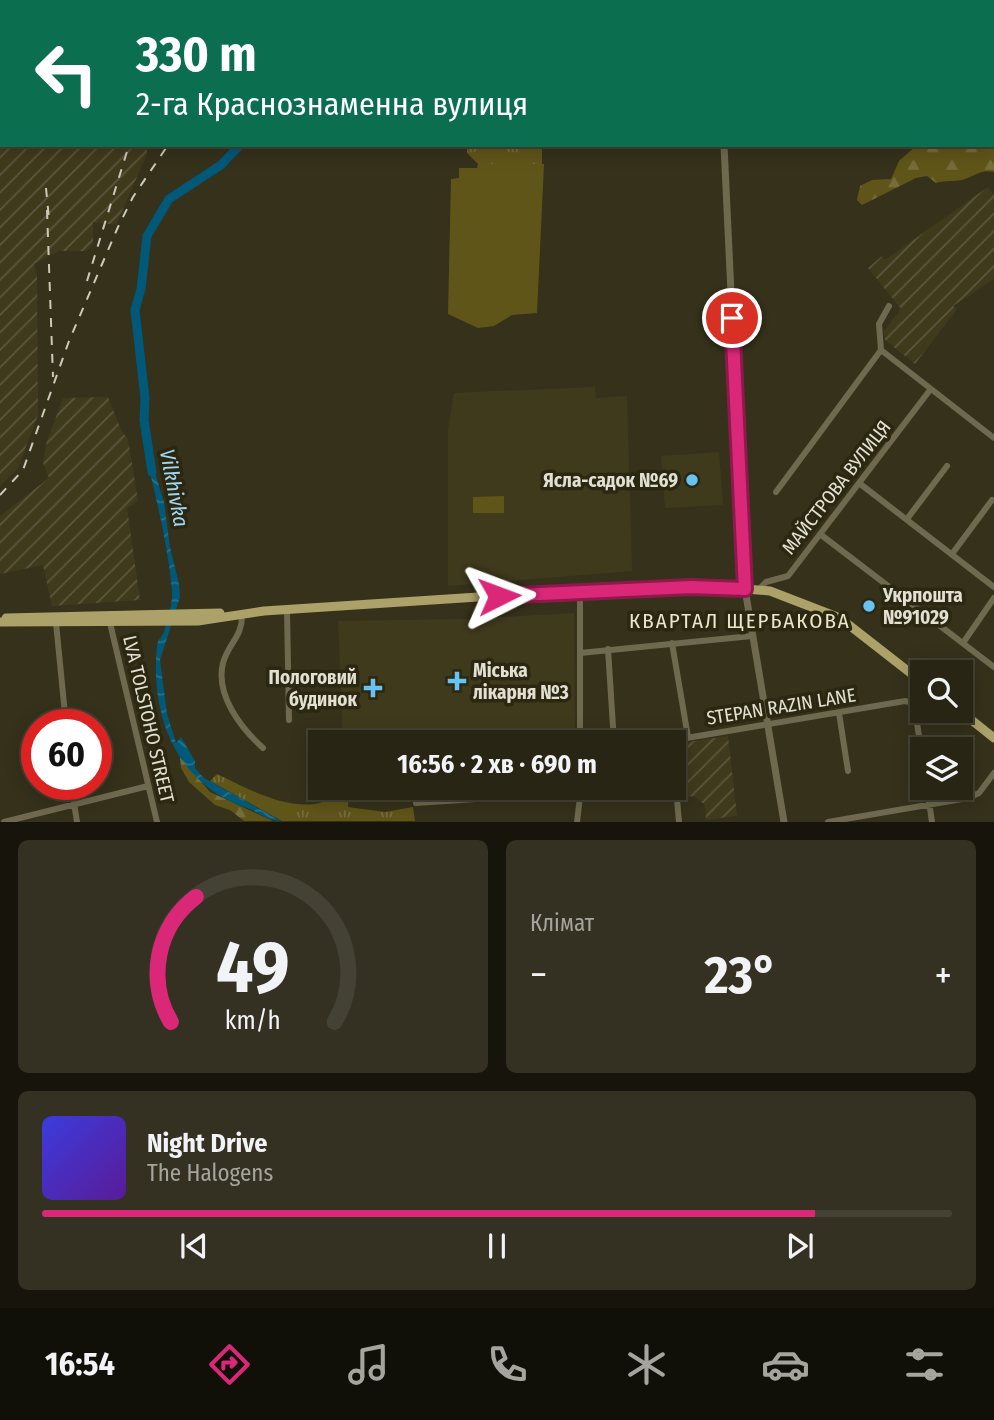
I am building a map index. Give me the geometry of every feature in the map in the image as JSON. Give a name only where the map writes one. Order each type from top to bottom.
[{"type":"main road","points":[[0,620],[198,617],[580,592],[691,587],[745,589],[797,599],[840,618],[910,673]]},
{"type":"main road","points":[[0,620],[110,623],[150,618]]},
{"type":"main road","points":[[973,721],[994,738]]},
{"type":"street","points":[[724,147],[745,589],[784,821]]},
{"type":"street","points":[[776,492],[881,350],[879,324],[889,306]]},
{"type":"street","points":[[881,350],[994,438]]},
{"type":"street","name":"МАЙСТРОВА ВУЛИЦЯ","points":[[758,590],[766,582],[788,576],[930,390]]},
{"type":"street","points":[[907,519],[947,466]]},
{"type":"street","points":[[859,483],[994,587]]},
{"type":"street","points":[[952,554],[992,500]]},
{"type":"street","points":[[820,534],[994,667]]},
{"type":"street","points":[[580,592],[580,730]]},
{"type":"street","points":[[963,643],[994,598]]},
{"type":"street","points":[[287,610],[289,720]]},
{"type":"street","points":[[242,613],[243,629],[223,662],[225,698],[263,748]]},
{"type":"street","points":[[56,623],[65,709]]},
{"type":"street","name":"LVA TOLSTOHO STREET","points":[[110,623],[157,821]]},
{"type":"street","points":[[580,653],[752,636]]},
{"type":"street","points":[[672,643],[688,737]]},
{"type":"street","points":[[608,649],[613,730]]},
{"type":"street","name":"STEPAN RAZIN LANE","points":[[688,737],[905,701],[914,703],[919,737]]},
{"type":"street","points":[[839,713],[848,771]]},
{"type":"street","points":[[828,821],[853,819],[979,793],[994,773]]},
{"type":"street","points":[[4,821],[148,786]]},
{"type":"street","points":[[73,800],[77,821]]},
{"type":"street","points":[[416,803],[454,800]]},
{"type":"street","points":[[577,821],[580,800]]},
{"type":"street","points":[[677,800],[679,821]]},
{"type":"street","points":[[928,800],[932,821]]},
{"type":"shaded area","points":[[0,147],[147,147],[147,154],[116,225],[93,222],[93,243],[87,251],[59,251],[34,264],[37,275],[38,415],[18,468],[0,486]]},
{"type":"shaded area","points":[[988,187],[994,195],[994,279],[953,306],[957,309],[915,364],[885,340],[884,331],[901,309],[868,268],[882,256],[885,260]]},
{"type":"shaded area","points":[[595,387],[596,398],[627,396],[632,571],[448,586],[448,429],[454,393]]},
{"type":"shaded area","points":[[108,397],[122,432],[128,439],[138,501],[127,508],[140,600],[52,606],[43,565],[0,574],[0,516],[49,478],[43,463],[47,441],[63,398]]},
{"type":"shaded area","name":"Ясла-садок №69","points":[[719,452],[723,505],[665,508],[661,456]]},
{"type":"shaded area","name":"Міська лікарня №3","points":[[574,613],[575,730],[343,730],[338,621],[467,619]]},
{"type":"shaded area","points":[[728,736],[737,816],[706,820],[705,805],[694,796],[686,797],[686,742]]},
{"type":"green space","points":[[467,147],[542,147],[542,164],[478,164],[467,153]]},
{"type":"green space","points":[[915,147],[994,147],[994,172],[982,172],[962,180],[936,183],[927,176],[916,178],[862,205],[857,200],[860,186],[872,180],[891,179],[899,161]]},
{"type":"green space","points":[[478,164],[544,164],[537,313],[512,315],[494,326],[478,328],[448,314],[451,179],[459,178],[459,168],[477,168]]},
{"type":"green space","points":[[504,496],[504,513],[473,513],[473,497]]},
{"type":"green space","points":[[180,757],[210,792],[273,821],[244,821],[230,810],[215,805],[189,782],[181,768]]},
{"type":"green space","points":[[217,774],[264,796],[289,803],[315,804],[325,800],[348,800],[348,807],[385,812],[413,807],[415,821],[282,821],[210,781]]},
{"type":"water","points":[[152,463],[164,502],[170,547],[179,584],[180,597],[160,660],[167,714],[176,743],[181,737],[195,761],[195,768],[204,778],[281,821],[268,818],[222,797],[202,782],[185,765],[164,721],[158,697],[157,645],[167,622],[172,590],[165,542],[148,464]]},
{"type":"waterway","name":"Vilkhivka","points":[[152,472],[144,420],[145,398],[135,310],[141,289],[147,236],[169,199],[221,165],[238,147]]},
{"type":"railway","points":[[87,281],[128,147]]},
{"type":"railway","points":[[0,495],[23,470],[69,341],[118,227],[133,197],[166,148]]},
{"type":"railway","points":[[46,188],[49,219]]},
{"type":"railway","points":[[47,210],[53,377]]},
{"type":"place","name":"Ясла-садок №69","points":[[692,480]]},
{"type":"place","name":"Укрпошта №91029","points":[[869,606]]},
{"type":"place","name":"Міська лікарня №3","points":[[457,681]]},
{"type":"place","name":"Пологовий будинок","points":[[373,688]]},
{"type":"district","name":"КВАРТАЛ ЩЕРБАКОВА","points":[[740,621]]},
{"type":"route","points":[[499,596],[691,587],[745,589],[732,318]]}]
